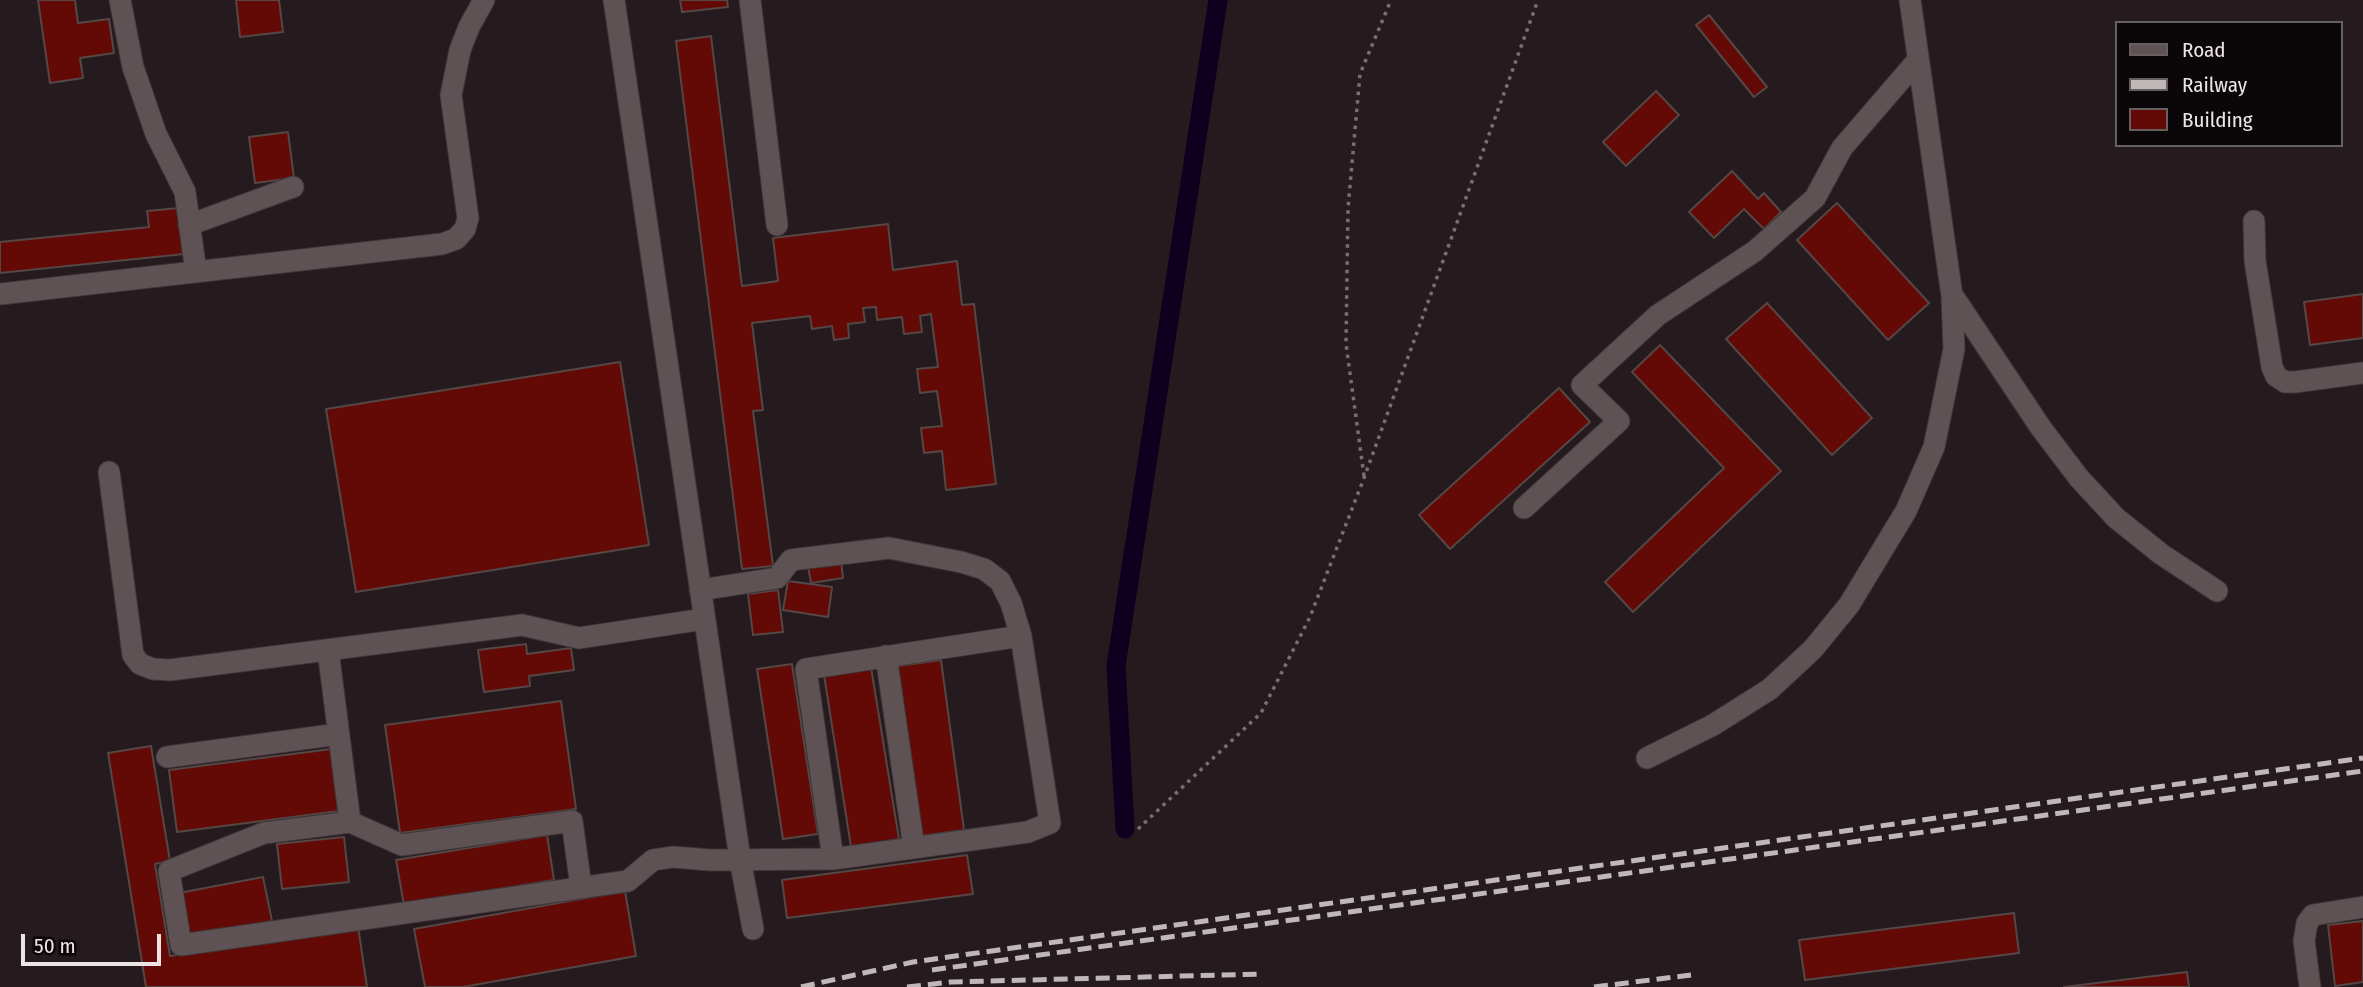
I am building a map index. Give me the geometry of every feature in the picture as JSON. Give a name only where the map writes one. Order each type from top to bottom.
[{"type":"lane","points":[[120,0],[133,67],[156,134],[185,192],[196,272]]},
{"type":"lane","points":[[0,294],[442,244],[456,239],[465,229],[468,218],[451,95],[460,50],[484,0]]},
{"type":"lane","points":[[614,0],[704,619],[753,929]]},
{"type":"lane","points":[[750,0],[776,225]]},
{"type":"lane","points":[[1647,758],[1713,725],[1770,689],[1813,649],[1849,606],[1906,511],[1934,447],[1954,349],[1952,296],[1910,0]]},
{"type":"lane","points":[[1524,508],[1619,421],[1582,385],[1658,315],[1755,251],[1815,198],[1842,148],[1917,61]]},
{"type":"lane","points":[[190,225],[293,187]]},
{"type":"lane","points":[[2254,221],[2255,261],[2272,367],[2276,376],[2285,382],[2295,382],[2363,373]]},
{"type":"lane","points":[[1952,296],[2041,428],[2079,478],[2125,526],[2217,592]]},
{"type":"lane","points":[[109,472],[132,654],[140,664],[153,669],[170,670],[522,625],[579,638],[704,619]]},
{"type":"lane","points":[[581,887],[572,821],[402,845],[350,821],[264,833],[169,871],[181,945],[628,881],[653,860],[673,857],[710,860],[833,859],[1028,832],[1050,823],[1021,636],[1011,603],[1000,581],[984,569],[889,548],[791,560],[778,578],[700,590]]},
{"type":"lane","points":[[833,859],[806,669],[1021,636]]},
{"type":"lane","points":[[328,650],[350,821]]},
{"type":"lane","points":[[886,656],[914,848]]},
{"type":"lane","points":[[167,757],[339,734]]},
{"type":"lane","points":[[2310,987],[2304,942],[2307,923],[2313,915],[2323,912],[2363,907]]},
{"type":"path","points":[[1364,478],[1346,344],[1348,208],[1360,75],[1391,0]]},
{"type":"path","points":[[1138,829],[1261,713],[1310,617],[1364,478],[1538,0]]},
{"type":"building","points":[[38,0],[75,0],[78,23],[109,19],[114,53],[80,58],[83,78],[50,83]]},
{"type":"building","points":[[236,0],[279,0],[283,32],[240,37]]},
{"type":"building","points":[[680,0],[727,0],[728,7],[682,12]]},
{"type":"building","points":[[1709,15],[1767,87],[1754,97],[1696,25]]},
{"type":"building","points":[[711,36],[742,286],[778,281],[773,238],[888,224],[893,270],[957,261],[962,305],[974,304],[996,484],[946,490],[942,451],[924,453],[921,428],[942,426],[937,391],[920,393],[917,369],[938,367],[931,314],[920,316],[922,332],[904,334],[902,317],[877,320],[876,307],[863,308],[865,322],[848,324],[849,338],[834,340],[832,326],[812,329],[810,316],[752,323],[763,410],[753,411],[773,566],[742,569],[676,41]]},
{"type":"building","points":[[1656,91],[1679,115],[1626,166],[1603,142]]},
{"type":"building","points":[[288,132],[294,178],[255,183],[249,137]]},
{"type":"building","points":[[1732,171],[1758,199],[1764,193],[1781,212],[1764,229],[1744,209],[1714,238],[1689,212]]},
{"type":"building","points":[[1837,203],[1929,303],[1888,340],[1797,240]]},
{"type":"building","points":[[179,208],[184,254],[0,273],[0,242],[149,227],[147,211]]},
{"type":"building","points":[[2363,294],[2363,338],[2310,345],[2304,302]]},
{"type":"building","points":[[1767,303],[1872,418],[1832,455],[1726,339]]},
{"type":"building","points":[[1660,345],[1781,471],[1633,612],[1605,582],[1724,468],[1632,372]]},
{"type":"building","points":[[620,362],[649,545],[356,592],[326,409]]},
{"type":"building","points":[[1559,388],[1590,422],[1450,549],[1419,515]]},
{"type":"building","points":[[841,561],[843,578],[811,583],[808,566]]},
{"type":"building","points":[[788,581],[832,587],[828,617],[783,610]]},
{"type":"building","points":[[778,590],[783,632],[753,635],[748,594]]},
{"type":"building","points":[[526,644],[527,654],[571,648],[574,670],[529,676],[530,686],[484,692],[478,650]]},
{"type":"building","points":[[941,660],[964,830],[921,836],[898,666]]},
{"type":"building","points":[[792,664],[818,834],[783,839],[757,669]]},
{"type":"building","points":[[871,667],[899,839],[851,847],[824,675]]},
{"type":"building","points":[[561,701],[576,809],[400,833],[385,725]]},
{"type":"building","points":[[151,746],[170,861],[155,864],[170,956],[358,926],[367,987],[146,987],[108,753]]},
{"type":"building","points":[[331,749],[339,811],[177,832],[169,770]]},
{"type":"building","points":[[547,835],[554,880],[404,905],[396,860]]},
{"type":"building","points":[[344,837],[349,882],[282,889],[277,844]]},
{"type":"building","points":[[967,855],[973,894],[787,918],[782,880]]},
{"type":"building","points":[[263,877],[272,921],[188,937],[179,893]]},
{"type":"building","points":[[625,891],[636,956],[463,987],[425,987],[414,929]]},
{"type":"building","points":[[2014,913],[2019,953],[1805,980],[1799,940]]},
{"type":"building","points":[[2363,921],[2363,982],[2335,986],[2328,925]]},
{"type":"building","points":[[2187,972],[2189,987],[2064,987]]},
{"type":"waterway","points":[[1125,829],[1116,666],[1218,0]]},
{"type":"railway","points":[[801,987],[913,962],[2363,758]]},
{"type":"railway","points":[[932,970],[2363,771]]},
{"type":"railway","points":[[907,987],[951,982],[1262,974]]},
{"type":"railway","points":[[1594,987],[1691,975]]}]
